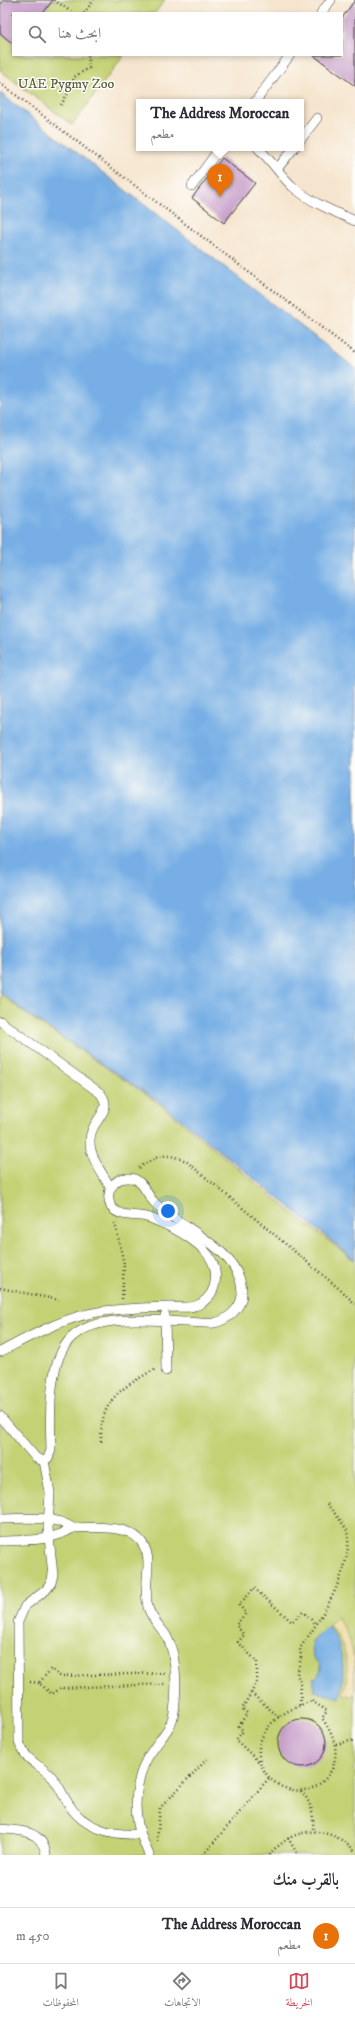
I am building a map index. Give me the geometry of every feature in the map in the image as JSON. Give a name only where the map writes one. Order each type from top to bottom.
[{"type":"lane","points":[[322,12],[331,0]]},
{"type":"lane","points":[[257,99],[289,56]]},
{"type":"lane","points":[[304,135],[317,118]]},
{"type":"lane","points":[[192,186],[218,151]]},
{"type":"lane","points":[[261,151],[292,186],[324,207],[355,221]]},
{"type":"lane","points":[[278,169],[292,151]]},
{"type":"lane","points":[[0,1021],[100,1093],[105,1099],[106,1106],[104,1113],[92,1127],[90,1144],[92,1153],[110,1187],[108,1200],[111,1207],[122,1215],[149,1218],[176,1230],[203,1249],[214,1264],[216,1284],[206,1300],[188,1308],[120,1309],[97,1312],[61,1322],[0,1352]]},
{"type":"lane","points":[[44,1461],[48,1458],[50,1450],[52,1392],[56,1367],[60,1355],[72,1337],[91,1325],[100,1323],[165,1321],[213,1323],[227,1318],[237,1308],[242,1294],[241,1280],[234,1267],[225,1257],[206,1240],[153,1202],[142,1184],[135,1179],[127,1177],[120,1179],[110,1187]]},
{"type":"lane","points":[[164,1308],[166,1367]]},
{"type":"lane","points":[[0,1416],[36,1458],[44,1461]]},
{"type":"lane","points":[[44,1461],[50,1492],[48,1538],[53,1568],[51,1583],[46,1590],[25,1606],[18,1622],[19,1742],[28,1759],[48,1774],[58,1784],[67,1802],[79,1817],[91,1825],[108,1832],[119,1834],[140,1834]]},
{"type":"lane","points":[[0,1519],[57,1520],[72,1528]]},
{"type":"lane","points":[[0,1541],[48,1538],[58,1536],[72,1528],[112,1527],[124,1529],[133,1534],[141,1542],[146,1552],[148,1563],[146,1594],[148,1607],[153,1619],[170,1644],[175,1683],[175,1707],[173,1720],[149,1755],[139,1781],[137,1808],[140,1834],[149,1855]]},
{"type":"lane","points":[[0,1829],[26,1831],[35,1834],[42,1841],[46,1855]]},
{"type":"path","points":[[54,0],[72,12]]},
{"type":"path","points":[[85,12],[94,0]]},
{"type":"path","points":[[61,105],[72,86],[74,77],[89,68],[88,56]]},
{"type":"path","points":[[0,83],[355,353]]},
{"type":"path","points":[[127,1177],[151,1160],[162,1155],[173,1155],[186,1161],[342,1291],[355,1304]]},
{"type":"path","points":[[111,1207],[124,1264],[123,1293],[120,1309]]},
{"type":"path","points":[[0,1288],[60,1300]]},
{"type":"path","points":[[101,1442],[102,1421],[105,1411],[116,1394],[166,1367]]},
{"type":"path","points":[[326,1504],[347,1531],[350,1543],[350,1560]]},
{"type":"path","points":[[300,1705],[301,1685],[297,1674],[301,1658],[300,1648],[344,1580]]},
{"type":"path","points":[[261,1764],[236,1740],[243,1731],[239,1726],[247,1713],[242,1709],[257,1682],[257,1662],[238,1642],[244,1635],[236,1625],[246,1613],[239,1605],[254,1588],[292,1622],[304,1612],[316,1624]]},
{"type":"path","points":[[174,1672],[60,1676],[51,1669],[39,1682],[52,1694],[61,1688],[175,1683]]},
{"type":"path","points":[[251,1693],[278,1717]]},
{"type":"path","points":[[312,1701],[327,1711],[322,1718],[336,1744],[335,1761],[331,1772],[323,1782],[312,1788],[300,1791],[283,1788],[268,1778],[259,1756],[260,1744],[264,1732],[278,1717],[300,1705],[312,1701]]},
{"type":"path","points":[[336,1744],[355,1740]]},
{"type":"path","points":[[156,1847],[160,1808],[207,1759]]},
{"type":"path","points":[[203,1855],[268,1778]]},
{"type":"path","points":[[300,1791],[308,1798],[312,1808],[314,1820],[313,1831]]},
{"type":"path","points":[[270,1855],[288,1838],[313,1831],[329,1834],[343,1840],[355,1851]]},
{"type":"path","points":[[288,1838],[298,1855]]},
{"type":"green space","name":"UAE Pygmy Zoo","points":[[0,0],[165,0],[156,12],[12,12],[12,56],[123,56],[72,125],[0,70]]},
{"type":"green space","points":[[0,994],[26,1014],[157,1102],[355,1262],[355,1855],[0,1855]]},
{"type":"sand","points":[[337,1617],[351,1643],[353,1652],[355,1692],[353,1697],[343,1694],[347,1675],[346,1657],[340,1640],[329,1625]]},
{"type":"water","points":[[0,93],[355,368],[355,1260],[158,1101],[26,1013],[0,992]]},
{"type":"water","points":[[328,1626],[334,1634],[341,1652],[343,1679],[340,1698],[314,1691],[314,1678],[318,1676],[321,1669],[320,1663],[313,1658],[312,1641]]},
{"type":"building","points":[[4,0],[53,0],[44,12],[12,12],[12,43],[0,33],[0,5]]},
{"type":"building","points":[[355,0],[355,86],[314,56],[343,56],[343,17]]},
{"type":"building","points":[[222,158],[255,183],[224,223],[192,198]]},
{"type":"building","points":[[302,1719],[311,1721],[319,1726],[324,1734],[326,1743],[324,1752],[319,1760],[311,1765],[302,1767],[293,1765],[285,1760],[280,1752],[278,1743],[280,1734],[285,1726],[293,1721]]},
{"type":"place","name":"The Address Moroccan","points":[[220,197]]}]
